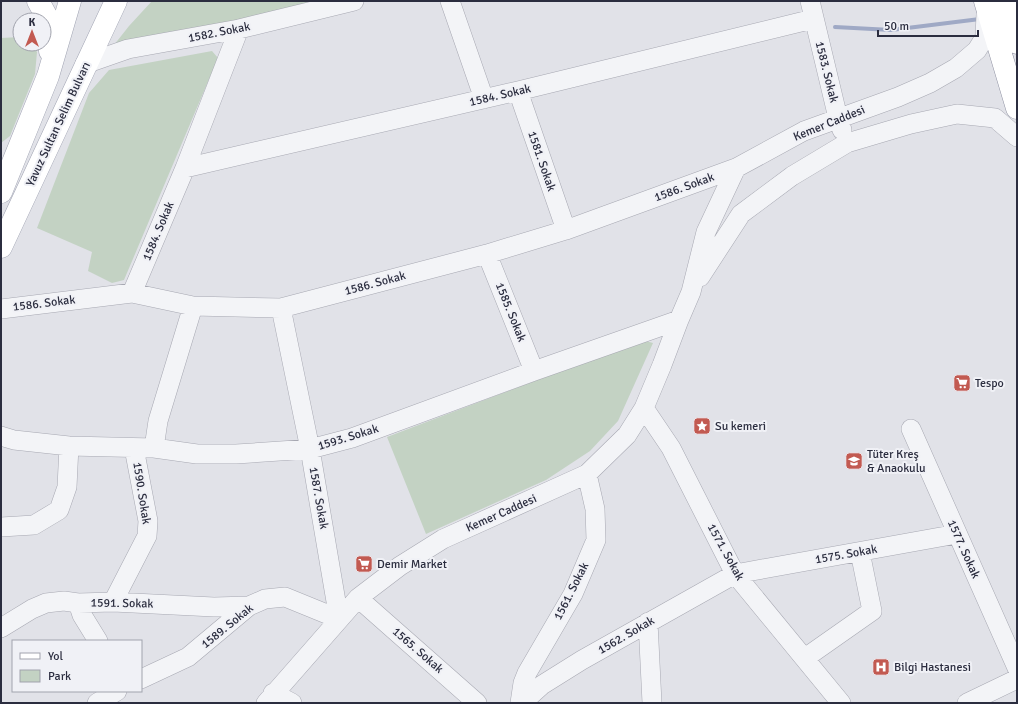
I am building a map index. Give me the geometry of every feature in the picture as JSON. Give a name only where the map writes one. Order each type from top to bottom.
[{"type":"main road","points":[[38,1],[49,22],[50,49],[48,76]]},
{"type":"main road","name":"Yavuz Sultan Selim Bulvarı","points":[[3,184],[48,76],[70,1]]},
{"type":"main road","name":"Yavuz Sultan Selim Bulvarı","points":[[1,247],[116,1]]},
{"type":"main road","points":[[100,34],[128,1]]},
{"type":"main road","points":[[992,3],[1017,43]]},
{"type":"main road","points":[[992,3],[1017,108]]},
{"type":"street","name":"1582. Sokak","points":[[86,64],[128,49],[239,28],[354,1]]},
{"type":"street","points":[[450,1],[484,99]]},
{"type":"street","name":"Kemer Caddesi","points":[[269,698],[358,598],[400,566],[443,539],[587,474],[627,435],[644,408],[690,292],[706,232],[736,168],[804,131],[930,84],[956,68],[976,50],[986,37],[992,3]]},
{"type":"street","name":"1584. Sokak","points":[[185,168],[518,91],[812,10]]},
{"type":"street","name":"1583. Sokak","points":[[812,10],[838,118],[847,143]]},
{"type":"street","name":"1584. Sokak","points":[[132,293],[185,168],[239,28]]},
{"type":"street","name":"1581. Sokak","points":[[518,91],[566,230]]},
{"type":"street","name":"Kemer Caddesi","points":[[690,292],[741,214],[792,176],[847,143],[912,124],[957,114],[995,118],[1017,137]]},
{"type":"street","name":"1586. Sokak","points":[[1,309],[132,293],[193,306],[281,308],[487,254],[566,230],[736,168]]},
{"type":"street","name":"1585. Sokak","points":[[487,254],[534,371]]},
{"type":"street","name":"1590. Sokak","points":[[154,448],[158,421],[193,306]]},
{"type":"street","name":"1587. Sokak","points":[[281,308],[310,449],[339,619]]},
{"type":"street","name":"1593. Sokak","points":[[1,436],[14,440],[69,446],[154,448],[196,454],[236,454],[310,449],[352,438],[534,371],[679,320]]},
{"type":"street","name":"1571. Sokak","points":[[644,408],[671,448],[735,574],[841,703]]},
{"type":"street","name":"1577. Sokak","points":[[911,429],[1017,668]]},
{"type":"street","points":[[1,527],[34,525],[59,510],[67,487],[69,446]]},
{"type":"street","name":"1590. Sokak","points":[[113,602],[147,536],[148,521],[134,448]]},
{"type":"street","name":"1561. Sokak","points":[[521,703],[523,683],[527,673],[573,594],[596,540],[595,509],[587,474]]},
{"type":"street","name":"1575. Sokak","points":[[735,574],[957,534]]},
{"type":"street","points":[[805,658],[872,612],[860,552]]},
{"type":"street","name":"1562. Sokak","points":[[521,703],[542,685],[582,660],[735,574]]},
{"type":"street","name":"1589. Sokak","points":[[142,679],[188,657],[249,606],[266,599],[285,597],[339,619]]},
{"type":"street","name":"1565. Sokak","points":[[358,598],[477,703]]},
{"type":"street","name":"1591. Sokak","points":[[1,628],[32,609],[46,603],[64,601],[78,603],[113,602],[214,607],[249,606]]},
{"type":"street","points":[[78,603],[82,615],[97,640]]},
{"type":"street","points":[[648,622],[652,703]]},
{"type":"street","points":[[967,703],[1017,679]]},
{"type":"street","points":[[97,703],[115,692]]},
{"type":"street","points":[[269,698],[292,703]]},
{"type":"green space","points":[[152,1],[323,1],[238,21],[114,45]]},
{"type":"green space","points":[[12,37],[12,52],[37,52],[35,74],[10,136],[1,143],[1,38]]},
{"type":"green space","points":[[212,51],[218,58],[124,280],[112,283],[88,271],[92,252],[37,228],[89,93],[109,70]]},
{"type":"green space","points":[[642,340],[653,343],[618,421],[590,451],[546,480],[426,534],[387,437]]},
{"type":"waterway","points":[[835,27],[891,30],[980,19]]},
{"type":"place","name":"Tespo","points":[[962,383]]},
{"type":"place","name":"Su kemeri","points":[[702,426]]},
{"type":"place","name":"Tüter Kreş & Anaokulu","points":[[854,461]]},
{"type":"place","name":"Demir Market","points":[[364,564]]},
{"type":"place","name":"Bilgi Hastanesi","points":[[881,667]]}]
